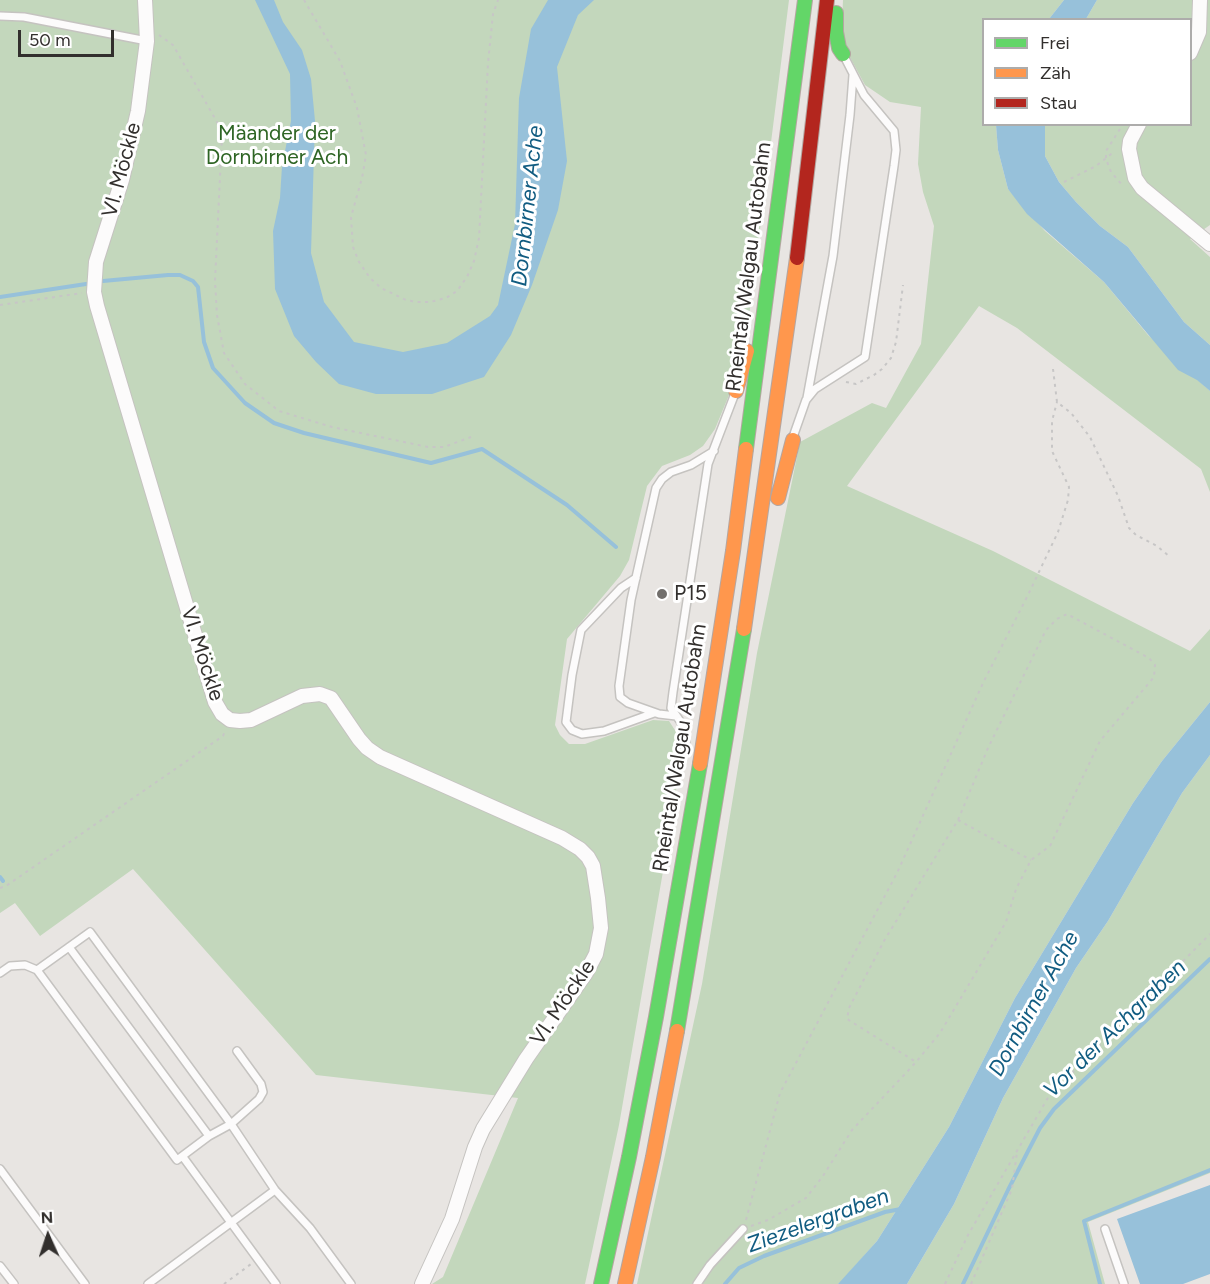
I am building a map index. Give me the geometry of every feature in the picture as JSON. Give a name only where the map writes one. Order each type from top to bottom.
[{"type":"highway","name":"Rheintal/Walgau Autobahn","points":[[601,1284],[638,1110],[687,837],[733,551],[805,0]]},
{"type":"highway","points":[[625,1284],[693,943],[754,570],[795,277],[827,0]]},
{"type":"highway","points":[[837,0],[836,32],[839,48],[843,54]]},
{"type":"highway","points":[[736,391],[770,274]]},
{"type":"highway","points":[[754,570],[766,555],[793,440]]},
{"type":"highway","points":[[687,741],[688,757],[683,803],[687,837]]},
{"type":"street","name":"VI. Möckle","points":[[145,0],[147,36],[138,111],[122,180],[96,262],[94,292],[215,702],[222,714],[230,720],[250,720],[302,696],[320,694],[331,698],[358,739],[380,757],[562,838],[580,849],[593,866],[601,928],[596,954],[586,973],[526,1059],[483,1129],[452,1219],[422,1284]]},
{"type":"street","points":[[1192,51],[1199,32],[1200,0]]},
{"type":"street","points":[[1138,126],[1130,141],[1130,164],[1135,178],[1142,188],[1210,244]]},
{"type":"lane","points":[[0,16],[24,17],[147,36]]},
{"type":"lane","points":[[806,400],[824,381],[865,357],[884,243],[896,150],[894,131],[864,95],[843,54]]},
{"type":"lane","points":[[793,440],[806,400],[833,256],[853,75]]},
{"type":"lane","points":[[687,741],[682,724],[671,708],[673,692],[708,464],[736,391]]},
{"type":"lane","points":[[676,716],[654,712],[628,703],[620,697],[619,686],[636,579],[656,488],[671,472],[691,465],[714,451]]},
{"type":"lane","points":[[636,579],[621,588],[581,630],[566,723],[572,730],[582,734],[604,731],[654,712]]},
{"type":"lane","points":[[37,970],[90,932],[231,1124],[275,1190],[310,1228],[351,1284]]},
{"type":"lane","points":[[69,947],[208,1136]]},
{"type":"lane","points":[[0,973],[10,966],[25,965],[37,970],[177,1160],[208,1136],[231,1124],[259,1099],[263,1092],[261,1084],[237,1051]]},
{"type":"lane","points":[[183,1157],[276,1284]]},
{"type":"lane","points":[[0,1169],[85,1284]]},
{"type":"lane","points":[[148,1284],[275,1190]]},
{"type":"lane","points":[[697,1284],[710,1265],[743,1229]]},
{"type":"lane","points":[[1105,1229],[1124,1284]]},
{"type":"lane","points":[[0,1266],[2,1274],[14,1284]]},
{"type":"path","points":[[304,0],[340,61],[357,108],[366,155],[351,217],[353,247],[359,262],[370,278],[392,295],[406,300],[430,302],[446,298],[457,291],[467,278],[474,261],[479,238],[488,63],[493,14],[498,0]]},
{"type":"path","points":[[147,36],[165,37],[173,45],[217,122],[222,135],[215,281],[217,315],[224,353],[245,384],[279,411],[332,427],[428,447],[444,447],[471,437]]},
{"type":"path","points":[[1064,182],[1096,166],[1130,141]]},
{"type":"path","points":[[838,374],[841,380],[856,384],[882,369],[891,358],[896,342],[903,285]]},
{"type":"path","points":[[0,305],[94,292]]},
{"type":"path","points":[[743,1229],[780,1094],[897,873],[983,683],[1058,532],[1068,500],[1069,487],[1052,451],[1052,421],[1058,402],[1053,369]]},
{"type":"path","points":[[1058,402],[1071,413],[1090,437],[1118,496],[1129,528],[1170,557]]},
{"type":"path","points":[[743,1229],[768,1220],[806,1198],[852,1130],[916,1062],[940,1033],[987,958],[1006,922],[1016,889],[1031,860],[1050,846],[1100,741],[1154,677],[1155,665],[1149,658],[1067,614],[1057,619],[1046,630],[988,748],[958,820],[884,941],[849,1008],[847,1019],[916,1062]]},
{"type":"path","points":[[0,888],[223,736],[230,720]]},
{"type":"path","points":[[958,820],[1031,860]]},
{"type":"path","points":[[945,1284],[968,1234],[1049,1096],[1210,934]]},
{"type":"path","points":[[971,1284],[1012,1188],[1017,1149]]},
{"type":"path","points":[[224,1284],[258,1259]]},
{"type":"green space","name":"Mäander der Dornbirner Ach","points":[[0,0],[789,0],[747,332],[729,395],[715,429],[703,446],[690,455],[662,466],[647,486],[629,560],[620,576],[567,639],[555,725],[560,735],[569,744],[585,744],[653,720],[669,721],[682,741],[674,808],[619,1125],[585,1284],[432,1284],[443,1277],[518,1098],[316,1075],[133,869],[40,936],[15,903],[0,913]]},
{"type":"green space","points":[[843,0],[1064,0],[1050,18],[982,18],[982,126],[996,126],[998,150],[1008,189],[1045,231],[1104,282],[1148,335],[1210,391],[1210,492],[1201,469],[1017,328],[979,306],[847,486],[993,551],[1190,651],[1210,629],[1210,702],[1162,761],[1133,803],[1015,998],[949,1127],[877,1241],[841,1282],[838,1284],[637,1284],[702,984],[757,653],[800,442],[872,403],[886,408],[921,344],[934,226],[923,192],[918,164],[921,107],[890,102],[865,85],[846,50],[842,21]]},
{"type":"green space","points":[[1097,0],[1210,0],[1210,225],[1190,239],[1210,257],[1210,345],[1184,322],[1128,247],[1100,226],[1076,202],[1059,182],[1045,156],[1045,126],[1192,126],[1192,18],[1087,18]]},
{"type":"green space","points":[[1210,755],[1210,1173],[1088,1222],[1105,1284],[907,1284],[954,1204],[1003,1098],[1076,968],[1108,921],[1182,793]]},
{"type":"water","name":"Dornbirner Ache","points":[[255,0],[274,0],[283,22],[302,50],[311,79],[315,121],[311,253],[324,302],[354,342],[403,352],[447,343],[490,316],[498,305],[515,224],[519,98],[531,29],[548,0],[594,0],[578,15],[557,67],[567,161],[558,210],[532,285],[511,335],[484,377],[432,394],[376,394],[339,384],[294,336],[275,289],[273,231],[291,121],[290,74]]},
{"type":"water","points":[[1064,0],[1097,0],[1087,18],[1050,18]]},
{"type":"water","points":[[996,126],[1045,126],[1045,156],[1059,182],[1100,226],[1128,247],[1184,322],[1210,345],[1210,391],[1197,380],[1178,370],[1104,282],[1027,214],[1008,189],[998,150]]},
{"type":"water","name":"Dornbirner Ache","points":[[1210,702],[1210,755],[1182,793],[1108,921],[1076,968],[1003,1098],[954,1204],[907,1284],[838,1284],[877,1241],[949,1127],[1015,998],[1133,803],[1162,761]]},
{"type":"water","points":[[1210,1185],[1210,1274],[1183,1284],[1140,1284],[1117,1219]]},
{"type":"waterway","points":[[103,281],[168,275],[180,275],[193,281],[198,287],[204,342],[213,368],[245,403],[274,423],[304,433],[431,463],[482,449],[567,505],[616,547]]},
{"type":"waterway","points":[[0,297],[86,284]]},
{"type":"waterway","points":[[0,877],[3,881]]},
{"type":"waterway","name":"Vor der Achgraben","points":[[963,1284],[1040,1128],[1054,1109],[1210,959]]},
{"type":"waterway","points":[[1100,1284],[1084,1221],[1210,1170]]},
{"type":"waterway","name":"Ziezelergraben","points":[[725,1284],[739,1268],[764,1256],[885,1212],[901,1209]]},
{"type":"traffic: fast","points":[[746,449],[805,0]]},
{"type":"traffic: fast","points":[[836,13],[836,32],[839,48],[843,54]]},
{"type":"traffic: fast","points":[[677,1031],[744,629]]},
{"type":"traffic: fast","points":[[601,1284],[629,1157],[656,1017],[700,764]]},
{"type":"traffic: slow","points":[[744,629],[797,258]]},
{"type":"traffic: slow","points":[[736,391],[747,351]]},
{"type":"traffic: slow","points":[[778,498],[793,440]]},
{"type":"traffic: slow","points":[[700,764],[733,551],[746,449]]},
{"type":"traffic: slow","points":[[625,1284],[653,1157],[677,1031]]},
{"type":"traffic: jam","points":[[797,258],[827,0]]},
{"type":"place","name":"P15","points":[[662,594]]}]
